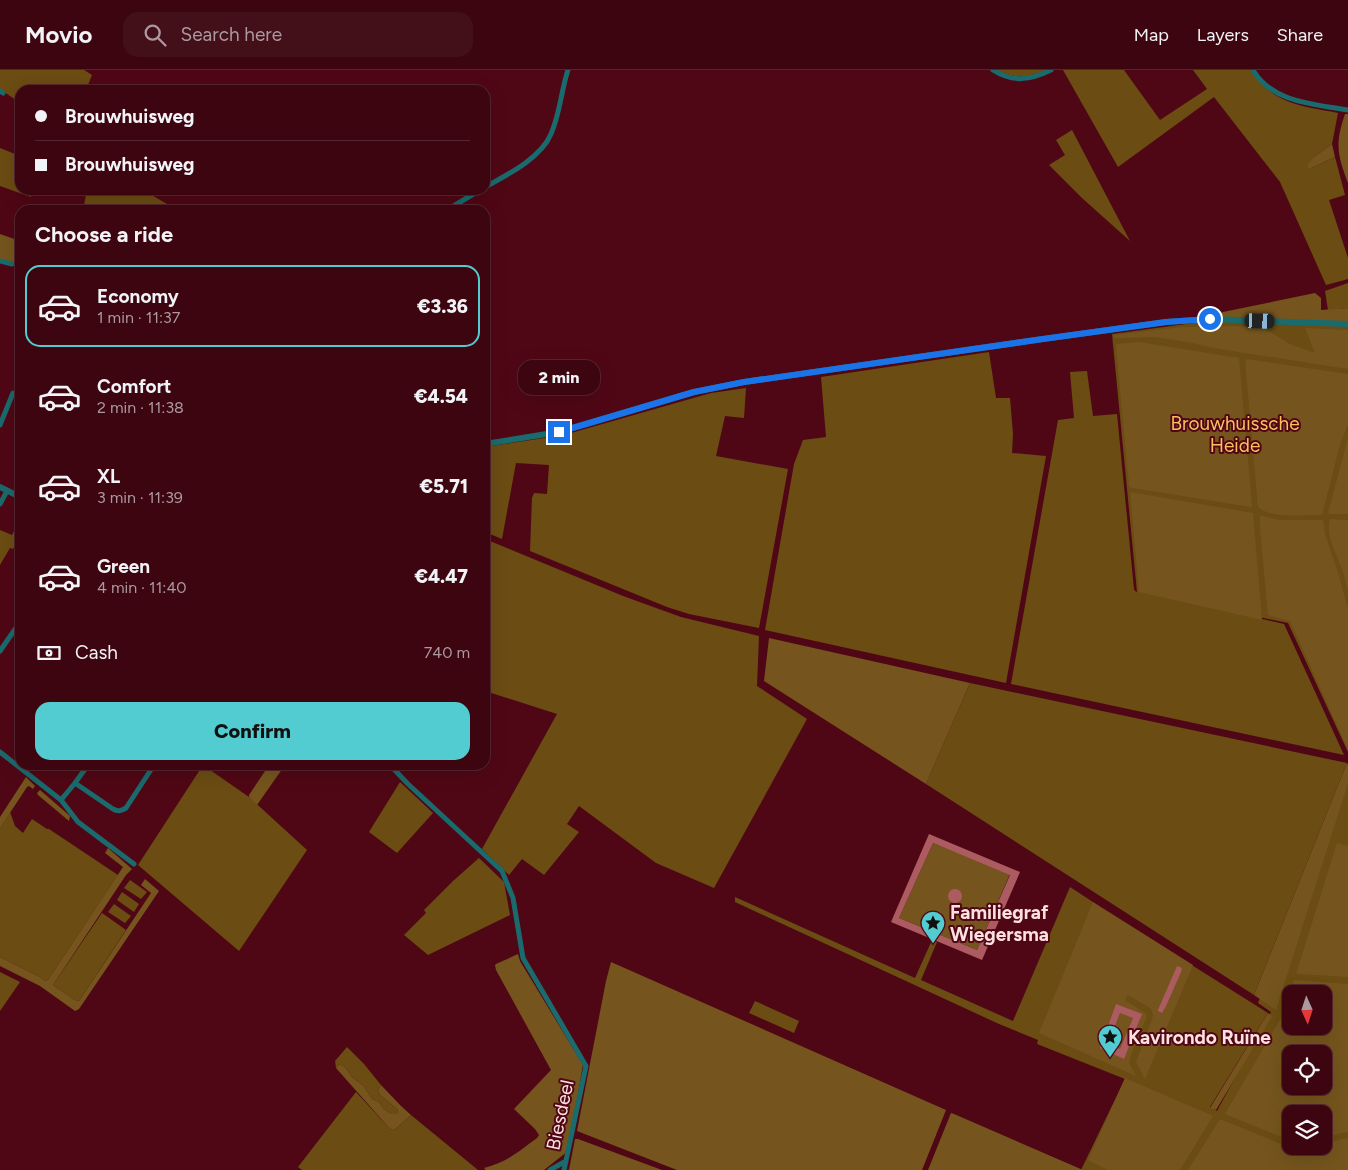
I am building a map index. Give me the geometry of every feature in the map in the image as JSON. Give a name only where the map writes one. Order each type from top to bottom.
[{"type":"street","points":[[490,184],[524,163],[544,145],[550,136],[554,124],[568,70]]},
{"type":"street","points":[[993,70],[1008,78],[1025,79],[1051,70]]},
{"type":"street","points":[[1253,70],[1265,84],[1279,94],[1296,101],[1348,110]]},
{"type":"street","points":[[455,205],[472,195]]},
{"type":"street","points":[[0,262],[12,264]]},
{"type":"street","points":[[490,443],[559,432],[694,392],[729,385],[1043,339],[1166,322],[1210,319],[1348,324]]},
{"type":"street","points":[[0,425],[13,393]]},
{"type":"street","points":[[0,487],[15,494]]},
{"type":"street","points":[[0,504],[7,491]]},
{"type":"street","points":[[0,651],[15,629]]},
{"type":"street","points":[[0,752],[15,763]]},
{"type":"street","points":[[24,770],[61,800],[78,822],[134,864]]},
{"type":"street","points":[[61,800],[84,770]]},
{"type":"street","points":[[75,783],[113,809],[122,811],[126,808],[151,770]]},
{"type":"street","name":"Biesdeel","points":[[395,770],[502,871],[512,898],[523,958],[586,1066],[564,1170]]},
{"type":"street","points":[[550,1170],[566,1161]]},
{"type":"green space","points":[[0,70],[84,70],[92,75],[88,85],[15,85],[15,100],[0,89]]},
{"type":"green space","points":[[997,70],[1047,70],[1016,76]]},
{"type":"green space","points":[[1063,70],[1124,70],[1160,120],[1207,89],[1193,70],[1251,70],[1266,88],[1282,99],[1291,103],[1338,113],[1332,144],[1314,157],[1309,169],[1335,157],[1345,195],[1329,200],[1348,258],[1348,279],[1326,285],[1280,182],[1214,97],[1118,167]]},
{"type":"green space","points":[[1345,114],[1348,114],[1348,183],[1341,164],[1339,148],[1340,133]]},
{"type":"green space","points":[[1072,130],[1130,241],[1049,165],[1065,155],[1056,140]]},
{"type":"green space","points":[[1332,144],[1335,157],[1309,169],[1307,165],[1314,157]]},
{"type":"green space","points":[[0,148],[15,154],[15,191],[0,186]]},
{"type":"green space","points":[[86,195],[152,195],[167,204],[174,205],[84,205]]},
{"type":"green space","points":[[0,234],[15,239],[15,263],[0,259]]},
{"type":"green space","points":[[1348,283],[1348,308],[1328,310],[1325,291]]},
{"type":"green space","points":[[1315,293],[1321,298],[1321,310],[1348,308],[1348,322],[1223,317],[1218,315],[1223,312]]},
{"type":"green space","name":"Brouwhuissche Heide","points":[[1348,312],[1348,752],[1288,623],[1177,600],[1284,624],[1344,755],[1011,684],[1058,420],[1074,418],[1070,372],[1087,371],[1093,416],[1117,414],[1134,589],[1137,592],[1112,334],[1223,319]]},
{"type":"green space","points":[[1183,327],[1262,327],[1290,344],[1315,353],[1305,328],[1348,330],[1348,369],[1155,337],[1115,338],[1113,335]]},
{"type":"green space","name":"Brouwhuissche Heide","points":[[1139,342],[1239,358],[1251,507],[1129,486],[1116,347],[1117,344]]},
{"type":"green space","points":[[989,352],[996,398],[1010,398],[1013,434],[1012,453],[1046,456],[1006,683],[765,630],[794,464],[803,440],[826,437],[821,377]]},
{"type":"green space","points":[[1247,359],[1348,374],[1348,424],[1340,445],[1322,515],[1279,515],[1264,511],[1258,507],[1246,371]]},
{"type":"green space","points":[[746,388],[744,418],[725,416],[716,456],[788,469],[759,628],[689,614],[667,607],[530,551],[532,498],[534,493],[547,494],[549,465],[516,463],[502,539],[490,534],[490,446],[564,435],[711,393]]},
{"type":"green space","points":[[1348,438],[1348,514],[1329,514],[1329,509]]},
{"type":"green space","points":[[1130,492],[1253,513],[1262,620],[1139,592]]},
{"type":"green space","points":[[1260,515],[1279,520],[1323,520],[1325,534],[1348,609],[1348,750],[1290,621],[1268,615]]},
{"type":"green space","points":[[1330,519],[1348,520],[1348,591],[1329,533]]},
{"type":"green space","points":[[15,529],[15,546],[13,549],[10,548],[0,565],[0,530],[12,535]]},
{"type":"green space","points":[[490,541],[623,596],[681,617],[759,636],[757,686],[807,719],[714,888],[656,863],[579,806],[567,824],[579,832],[544,875],[522,859],[509,875],[482,849],[557,714],[490,693]]},
{"type":"green space","points":[[769,638],[970,683],[926,784],[764,681]]},
{"type":"green space","points":[[970,683],[1347,763],[1254,995],[926,784]]},
{"type":"green space","points":[[1347,763],[1348,783],[1284,985],[1282,985],[1276,1010],[1254,995]]},
{"type":"green space","points":[[1348,767],[1348,1170],[1081,1170],[1125,1079],[1037,1044],[1038,1040],[999,1024],[735,902],[735,897],[915,978],[932,940],[937,942],[921,980],[1013,1021],[1070,887],[1268,1013],[1210,1107],[1217,1111],[1271,1012],[1258,1003]]},
{"type":"green space","points":[[200,770],[210,770],[249,797],[307,850],[239,951],[138,865]]},
{"type":"green space","points":[[266,770],[282,770],[257,805],[249,795]]},
{"type":"green space","points":[[26,777],[35,786],[33,789],[29,786],[27,787],[0,828],[0,817]]},
{"type":"green space","points":[[400,782],[433,813],[397,853],[369,832]]},
{"type":"green space","points":[[40,790],[70,816],[69,821],[38,795],[37,793]]},
{"type":"green space","points":[[10,812],[15,826],[23,833],[32,819],[118,875],[48,980],[45,981],[0,957],[0,828]]},
{"type":"green space","points":[[933,843],[1010,874],[977,950],[899,918]]},
{"type":"green space","points":[[1337,843],[1348,846],[1348,977],[1296,974]]},
{"type":"green space","points":[[108,848],[132,869],[126,875],[53,985],[79,1001],[151,893],[141,885],[145,879],[159,891],[79,1009],[75,1011],[40,986],[0,966],[0,957],[45,981],[48,980],[123,867],[105,853]]},
{"type":"green space","points":[[479,858],[504,882],[510,915],[428,955],[404,935],[426,913],[424,910]]},
{"type":"green space","points":[[130,880],[147,892],[141,899],[124,888]]},
{"type":"green space","points":[[122,892],[139,904],[134,912],[117,900]]},
{"type":"green space","points":[[1093,902],[1193,965],[1145,1079],[1136,1062],[1153,1016],[1152,1011],[1128,995],[1125,1000],[1147,1016],[1129,1063],[1136,1076],[1039,1033]],"holes":[[[1116,1004],[1141,1015],[1124,1059],[1100,1047]]]},
{"type":"green space","points":[[114,904],[131,916],[125,923],[108,912]]},
{"type":"green space","points":[[102,913],[126,930],[79,1001],[75,1000],[53,985]]},
{"type":"green space","points":[[518,954],[520,961],[583,1065],[568,1151],[544,1170],[486,1170],[484,1168],[512,1156],[539,1135],[514,1109],[551,1070],[496,970],[496,964]]},
{"type":"green space","points":[[611,962],[946,1110],[922,1170],[677,1170],[577,1131]]},
{"type":"green space","points":[[0,972],[20,982],[0,1011]]},
{"type":"green space","points":[[1294,980],[1348,984],[1348,1132],[1332,1135],[1332,1105],[1282,1105],[1282,1137],[1225,1114],[1282,1016],[1282,1035],[1332,1035],[1332,985],[1293,985]]},
{"type":"green space","points":[[755,1001],[799,1021],[794,1033],[749,1013]]},
{"type":"green space","points":[[1120,1013],[1133,1018],[1120,1050],[1108,1044]]},
{"type":"green space","points":[[1268,1013],[1272,1016],[1270,1020],[1216,1110],[1210,1108]]},
{"type":"green space","points":[[347,1047],[381,1085],[378,1090],[379,1094],[398,1110],[397,1114],[391,1114],[379,1102],[372,1099],[364,1086],[353,1078],[345,1067],[339,1064],[336,1068],[335,1061]]},
{"type":"green space","points":[[339,1064],[345,1067],[353,1078],[364,1086],[372,1099],[379,1102],[391,1114],[397,1114],[398,1110],[379,1094],[378,1090],[381,1085],[411,1115],[394,1130],[390,1129],[336,1068]]},
{"type":"green space","points":[[1125,1078],[1213,1116],[1180,1170],[1108,1170],[1088,1160]]},
{"type":"green space","points":[[356,1092],[390,1129],[394,1130],[411,1115],[478,1170],[302,1170],[298,1167]]},
{"type":"green space","points":[[951,1113],[954,1114],[1083,1170],[928,1170]]},
{"type":"green space","points":[[1220,1119],[1282,1144],[1282,1155],[1332,1155],[1332,1141],[1348,1138],[1348,1170],[1188,1170]]},
{"type":"green space","points":[[575,1139],[578,1139],[662,1170],[569,1170]]},
{"type":"shaded area","points":[[929,834],[1020,872],[982,960],[891,922]],"holes":[[[933,843],[1010,875],[977,950],[899,918]]]},
{"type":"shaded area","points":[[952,889],[958,889],[962,896],[958,903],[952,903],[948,899],[948,893]]},
{"type":"shaded area","points":[[1177,966],[1182,968],[1181,972],[1162,1013],[1158,1010]]},
{"type":"shaded area","points":[[1116,1004],[1142,1014],[1124,1059],[1100,1048]],"holes":[[[1120,1013],[1133,1018],[1120,1049],[1108,1044]]]},
{"type":"place","name":"Familiegraf Wiegersma","points":[[933,944]]},
{"type":"place","name":"Kavirondo Ruïne","points":[[1110,1058]]},
{"type":"route","points":[[559,432],[694,392],[744,382],[1166,322],[1210,319]]}]
